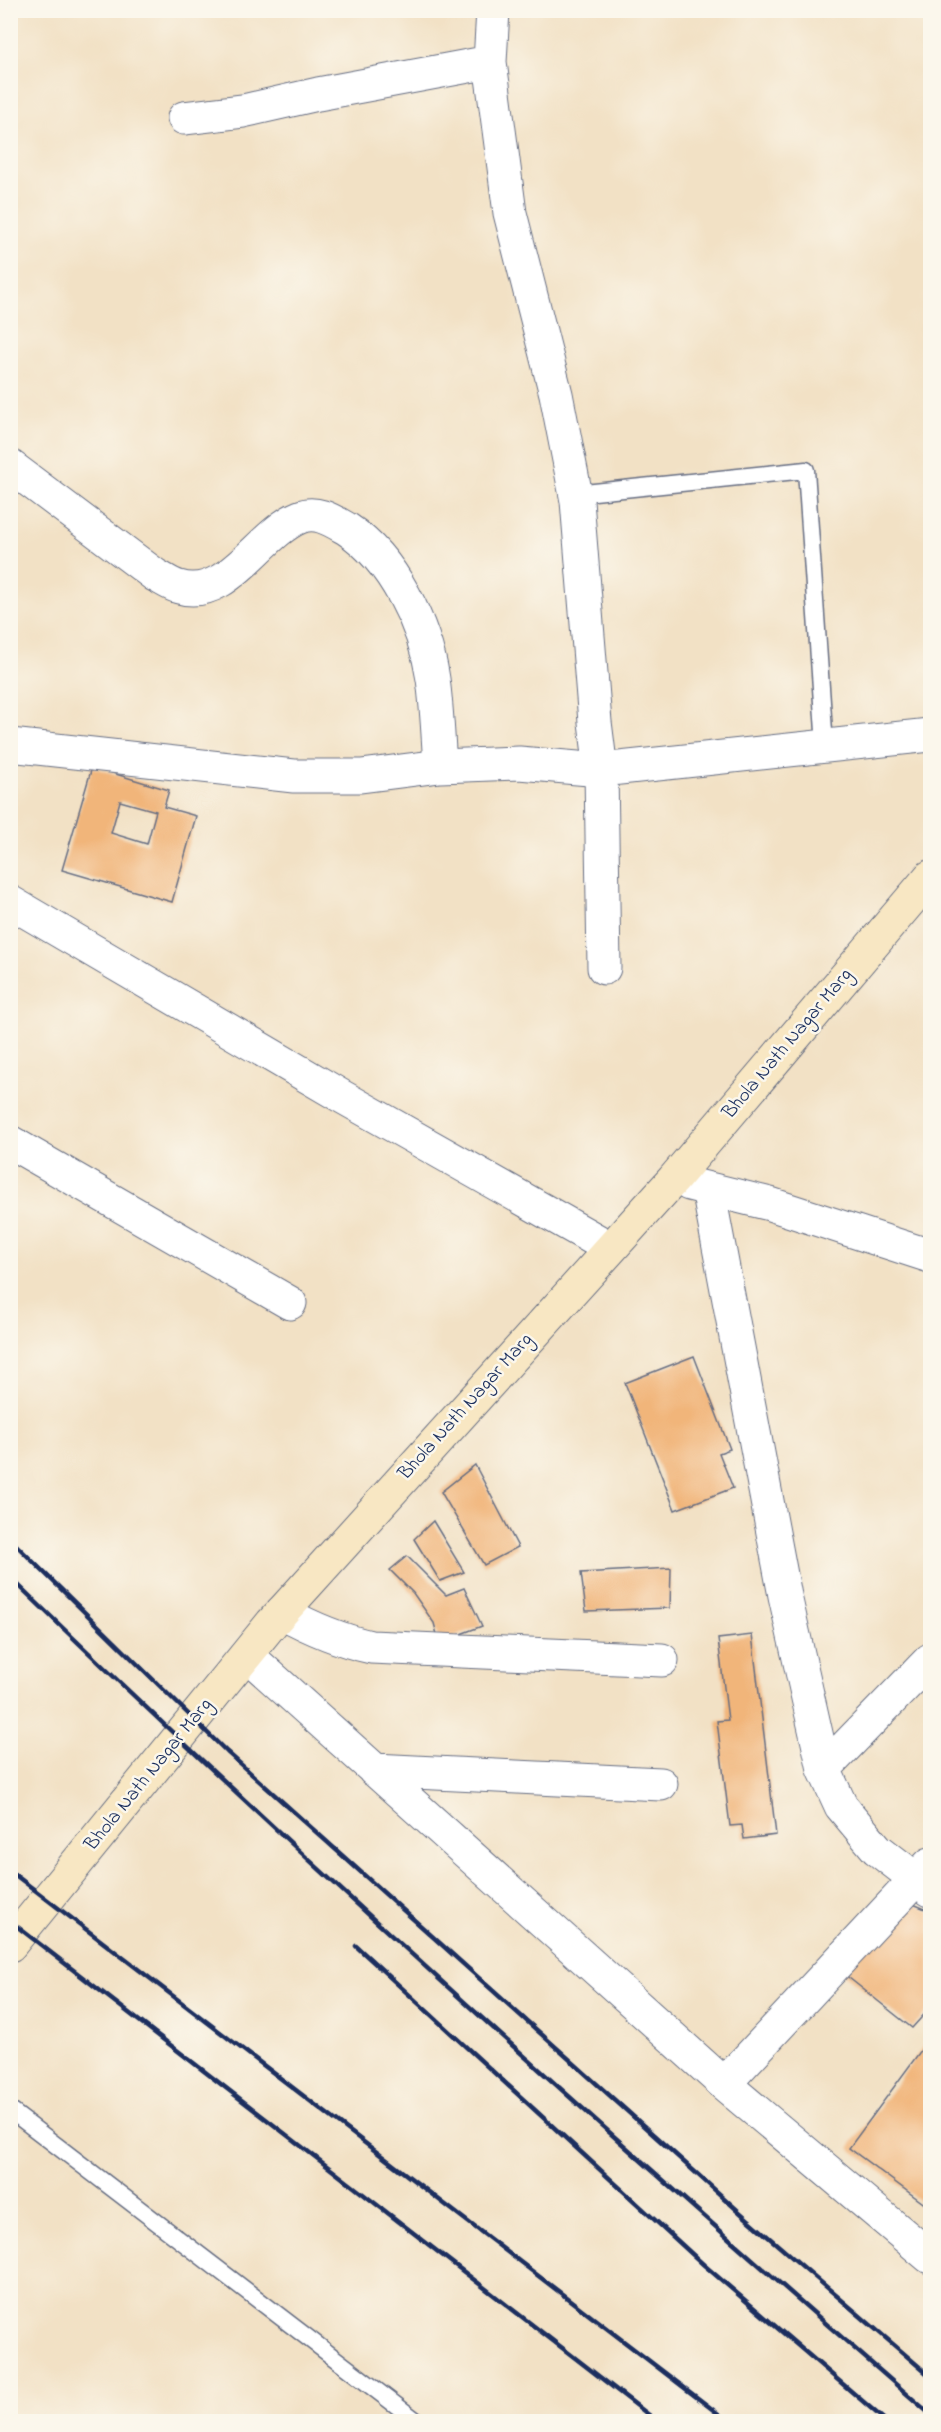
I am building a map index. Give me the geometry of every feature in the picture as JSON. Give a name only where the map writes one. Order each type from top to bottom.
[{"type":"street","points":[[493,10],[490,62],[510,213],[556,394],[575,494],[601,770],[604,968]]},
{"type":"street","points":[[184,118],[243,111],[318,94],[490,62]]},
{"type":"street","points":[[10,466],[155,575],[180,587],[205,589],[234,571],[277,531],[302,516],[327,517],[362,539],[389,571],[415,617],[433,678],[440,766]]},
{"type":"street","points":[[10,745],[294,776],[361,776],[440,766],[519,763],[601,770],[930,735]]},
{"type":"street","name":"Bhola Nath Nagar Marg","points":[[10,1946],[282,1612],[673,1180],[930,877]]},
{"type":"street","points":[[10,902],[341,1096],[610,1248]]},
{"type":"street","points":[[10,1142],[290,1303]]},
{"type":"street","points":[[673,1180],[770,1204],[930,1256]]},
{"type":"street","points":[[708,1189],[785,1596],[824,1769],[841,1806],[877,1849],[925,1878],[724,2084]]},
{"type":"street","points":[[282,1612],[316,1630],[345,1641],[371,1647],[396,1650],[662,1660]]},
{"type":"street","points":[[247,1655],[724,2084],[930,2257]]},
{"type":"street","points":[[824,1769],[930,1660]]},
{"type":"street","points":[[374,1770],[661,1784]]},
{"type":"lane","points":[[575,494],[806,470],[825,746]]},
{"type":"lane","points":[[10,2110],[418,2421]]},
{"type":"building","points":[[92,767],[169,790],[164,807],[196,816],[172,902],[62,870]],"holes":[[[120,801],[156,811],[147,844],[111,833]]]},
{"type":"building","points":[[694,1356],[730,1449],[719,1453],[733,1488],[675,1510],[625,1383]]},
{"type":"building","points":[[475,1465],[518,1547],[484,1565],[441,1492]]},
{"type":"building","points":[[433,1521],[464,1572],[440,1581],[414,1539]]},
{"type":"building","points":[[407,1556],[446,1595],[464,1588],[482,1626],[439,1642],[434,1623],[413,1593],[390,1570]]},
{"type":"building","points":[[671,1568],[670,1608],[586,1611],[581,1573]]},
{"type":"building","points":[[752,1635],[776,1835],[744,1839],[742,1825],[730,1826],[717,1721],[728,1720],[718,1639]]},
{"type":"building","points":[[906,1901],[930,1911],[930,2008],[912,2028],[839,1970]]},
{"type":"building","points":[[930,2038],[930,2208],[849,2148]]},
{"type":"railway","points":[[10,1539],[227,1752],[744,2216],[930,2376]]},
{"type":"railway","points":[[10,1577],[235,1792],[464,2002],[696,2210],[930,2414]]},
{"type":"railway","points":[[10,1871],[729,2422]]},
{"type":"railway","points":[[10,1921],[658,2422]]},
{"type":"railway","points":[[356,1946],[704,2265],[887,2422]]}]
